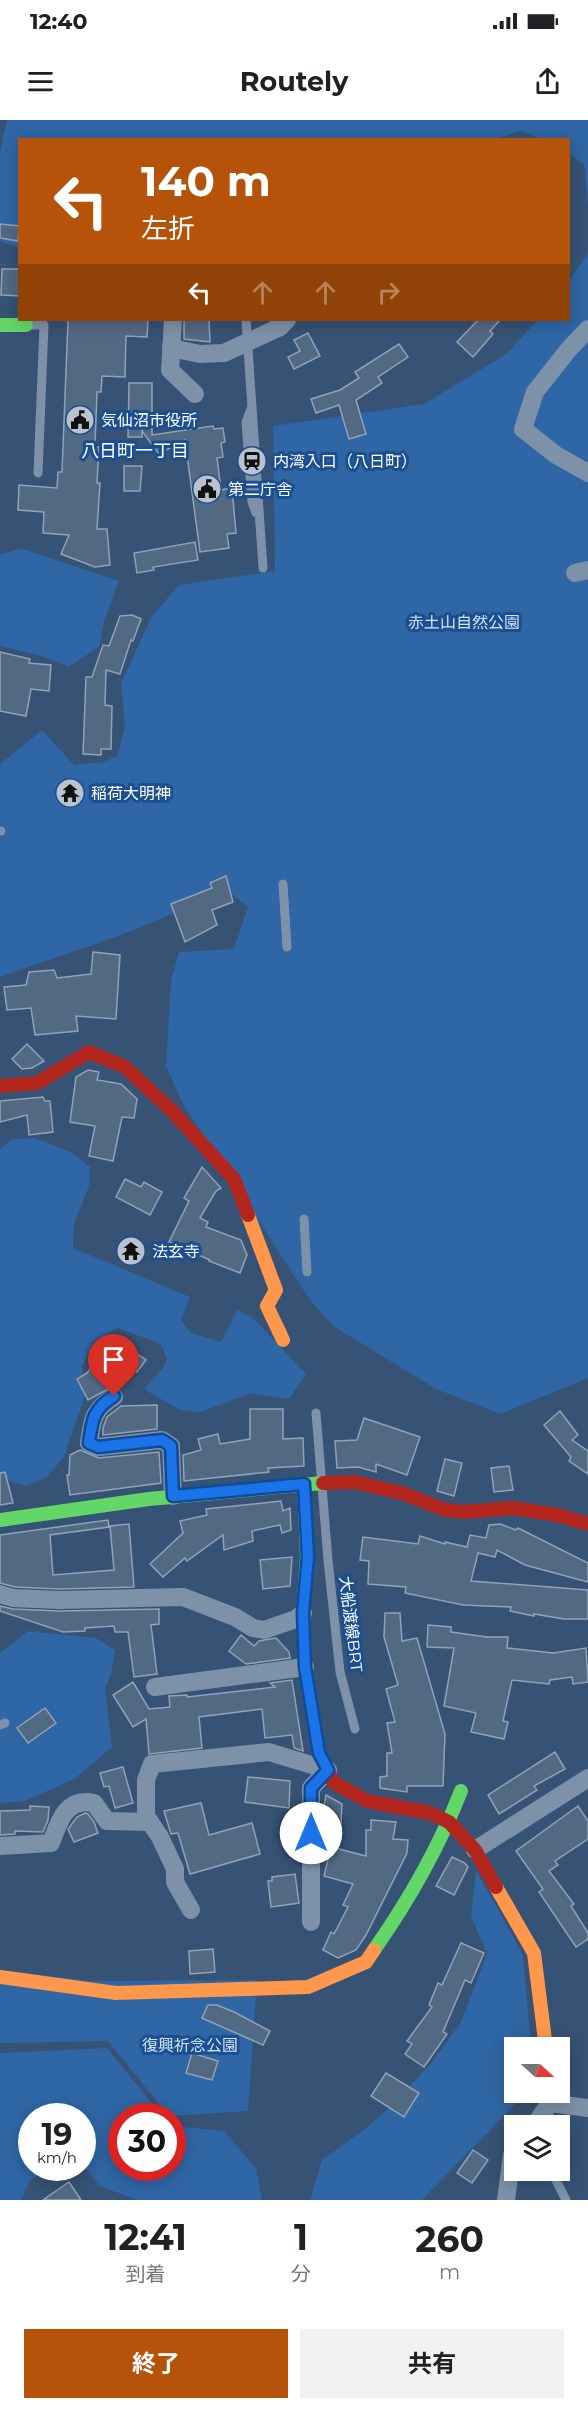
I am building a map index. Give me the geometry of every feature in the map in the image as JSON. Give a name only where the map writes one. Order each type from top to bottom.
[{"type":"street","points":[[173,321],[170,370],[195,394]]},
{"type":"street","points":[[171,348],[200,354],[224,353],[280,327],[286,321]]},
{"type":"street","points":[[0,325],[26,322]]},
{"type":"street","points":[[588,329],[535,392],[523,429],[556,455],[588,473]]},
{"type":"street","points":[[0,1086],[37,1083],[89,1052],[125,1067],[172,1111],[234,1179],[276,1290],[267,1306],[283,1340]]},
{"type":"street","points":[[114,1396],[95,1412],[89,1443],[98,1447],[162,1440],[171,1446],[173,1496]]},
{"type":"street","points":[[0,1520],[173,1496],[304,1484],[354,1482],[405,1494],[445,1510],[465,1512],[513,1508],[556,1515],[588,1524]]},
{"type":"street","points":[[304,1484],[308,1556],[303,1613],[305,1667],[319,1753],[333,1782],[367,1801],[430,1813],[449,1822],[475,1850],[534,1953],[545,2037]]},
{"type":"street","points":[[0,1594],[13,1598],[59,1600],[183,1597],[235,1617],[253,1628],[264,1630],[296,1619],[303,1613]]},
{"type":"street","points":[[155,1687],[305,1667]]},
{"type":"street","points":[[191,1910],[175,1882],[175,1869],[160,1837],[146,1816],[146,1780],[152,1764],[269,1752],[328,1770]]},
{"type":"street","points":[[311,1922],[311,1788],[328,1770]]},
{"type":"street","points":[[475,1850],[588,1778]]},
{"type":"street","points":[[0,1977],[116,1993],[308,1987],[366,1962],[402,1910],[449,1822],[461,1791]]},
{"type":"street","points":[[0,1846],[51,1842],[60,1816],[68,1807],[86,1801],[94,1803],[107,1821],[150,1822]]},
{"type":"street","points":[[569,2103],[588,2108]]},
{"type":"street","points":[[506,2200],[509,2181]]},
{"type":"lane","points":[[246,321],[253,406],[246,422],[252,502],[260,524],[263,568]]},
{"type":"lane","points":[[26,322],[44,325],[38,472]]},
{"type":"lane","points":[[283,884],[287,947]]},
{"type":"lane","points":[[304,1219],[307,1272]]},
{"type":"lane","name":"大船渡線BRT","points":[[316,1413],[340,1672],[355,1729]]},
{"type":"lane","points":[[556,2181],[566,2200]]},
{"type":"green space","points":[[7,120],[588,120],[588,205],[584,164],[570,155],[570,138],[538,138],[521,131],[498,138],[18,138],[18,248],[0,241],[0,153]]},
{"type":"green space","name":"赤土山自然公園","points":[[588,253],[588,1378],[501,1414],[436,1389],[333,1326],[310,1300],[183,1104],[166,1066],[171,980],[179,952],[234,949],[248,907],[228,891],[121,935],[0,977],[0,764],[42,730],[74,765],[103,762],[117,756],[125,727],[121,683],[152,616],[179,585],[275,571],[273,426],[424,404],[506,354],[537,321],[570,321],[570,280]]},
{"type":"green space","points":[[23,549],[119,581],[104,622],[100,646],[69,667],[42,656],[0,646],[0,554]]},
{"type":"green space","points":[[34,1138],[71,1152],[90,1167],[89,1186],[74,1224],[73,1248],[190,1297],[181,1320],[191,1333],[221,1342],[237,1310],[252,1317],[306,1374],[289,1399],[251,1393],[198,1413],[178,1409],[144,1389],[163,1368],[167,1359],[161,1344],[118,1328],[93,1342],[82,1366],[84,1398],[64,1457],[46,1478],[25,1486],[6,1480],[0,1482],[0,1149],[12,1139]]},
{"type":"green space","points":[[28,1631],[96,1638],[115,1650],[111,1674],[105,1689],[112,1747],[74,1779],[25,1801],[0,1803],[0,1653]]},
{"type":"green space","points":[[476,1870],[523,1955],[530,2037],[504,2037],[504,2103],[516,2103],[422,2200],[310,2200],[322,2160],[368,2127],[400,2097],[433,2061],[461,2022],[487,1954],[471,1916]]},
{"type":"green space","name":"復興祈念公園","points":[[0,1970],[91,1981],[257,1980],[248,2111],[186,2115],[186,2103],[158,2103],[108,2041],[0,2043]]},
{"type":"green space","points":[[107,2048],[151,2103],[108,2103],[108,2181],[186,2181],[186,2127],[224,2131],[256,2168],[262,2200],[138,2200],[100,2186],[96,2181],[96,2103],[18,2103],[18,2181],[30,2181],[21,2200],[0,2200],[0,2053]]},
{"type":"building","points":[[0,224],[18,226],[18,241],[0,238]]},
{"type":"building","points":[[2,269],[18,269],[18,296],[1,295]]},
{"type":"building","points":[[68,321],[148,321],[147,337],[126,336],[125,377],[102,376],[101,392],[97,392],[95,447],[99,447],[97,483],[100,483],[97,529],[107,529],[110,565],[95,567],[61,554],[69,535],[43,533],[44,512],[18,510],[19,485],[57,488],[58,472],[62,472]]},
{"type":"building","points":[[184,321],[209,321],[210,342],[184,339]]},
{"type":"building","points":[[477,321],[499,321],[490,331],[493,334],[473,357],[457,342]]},
{"type":"building","points":[[308,333],[320,356],[294,369],[288,357],[300,351],[294,340]]},
{"type":"building","points":[[399,344],[408,357],[378,377],[382,383],[356,400],[366,434],[349,439],[339,405],[316,413],[311,399],[340,390],[359,378],[355,372]]},
{"type":"building","name":"第二庁舎","points":[[129,383],[152,383],[152,435],[213,426],[214,429],[223,428],[225,442],[221,443],[223,457],[217,458],[221,490],[232,488],[236,533],[227,534],[229,548],[200,552],[185,440],[159,454],[142,431],[142,437],[128,437]]},
{"type":"building","points":[[124,466],[142,466],[140,491],[124,491]]},
{"type":"building","points":[[195,542],[198,560],[153,567],[154,570],[137,573],[134,553]]},
{"type":"building","points":[[132,615],[141,619],[133,641],[131,640],[120,674],[106,670],[105,705],[112,706],[111,749],[101,749],[101,755],[83,754],[86,677],[92,677],[103,645],[109,646],[120,616]]},
{"type":"building","points":[[0,652],[30,659],[29,663],[51,665],[49,691],[31,689],[26,716],[0,711]]},
{"type":"building","points":[[226,876],[233,902],[212,910],[217,925],[185,942],[171,904],[212,888],[210,883]]},
{"type":"building","points":[[93,952],[120,955],[116,1019],[76,1016],[78,1031],[35,1035],[31,1008],[7,1010],[4,987],[26,985],[29,972],[54,970],[57,978],[91,974]]},
{"type":"building","points":[[27,1044],[44,1061],[32,1068],[22,1069],[12,1059]]},
{"type":"building","points":[[88,1070],[99,1072],[97,1080],[121,1084],[137,1099],[134,1118],[122,1117],[113,1161],[89,1156],[95,1126],[70,1122],[76,1077]]},
{"type":"building","points":[[43,1097],[45,1101],[50,1101],[53,1132],[29,1135],[27,1115],[0,1122],[0,1101]]},
{"type":"building","points":[[202,1167],[221,1188],[216,1191],[200,1218],[208,1222],[206,1227],[241,1240],[247,1255],[240,1273],[169,1242],[189,1201],[184,1198]]},
{"type":"building","points":[[125,1179],[141,1187],[144,1182],[162,1192],[150,1215],[116,1197]]},
{"type":"building","points":[[127,1347],[146,1360],[137,1372],[118,1359]]},
{"type":"building","points":[[100,1356],[123,1372],[114,1386],[88,1400],[77,1379],[87,1373]]},
{"type":"building","points":[[157,1405],[157,1429],[103,1435],[107,1417],[121,1406]]},
{"type":"building","points":[[250,1409],[283,1409],[283,1439],[303,1438],[304,1466],[268,1468],[269,1472],[184,1481],[183,1455],[201,1450],[198,1439],[218,1434],[220,1444],[250,1439]]},
{"type":"building","points":[[560,1411],[578,1435],[572,1440],[588,1451],[588,1474],[569,1461],[571,1457],[544,1425]]},
{"type":"building","points":[[364,1418],[420,1437],[407,1475],[376,1464],[376,1472],[358,1467],[337,1468],[335,1441],[357,1440]]},
{"type":"building","points":[[80,1450],[99,1458],[159,1452],[161,1483],[70,1495],[67,1475],[69,1475],[70,1455]]},
{"type":"building","points":[[445,1459],[462,1463],[454,1496],[437,1491]]},
{"type":"building","points":[[509,1466],[513,1490],[494,1492],[491,1468]]},
{"type":"building","points":[[5,1472],[13,1503],[0,1505],[0,1473]]},
{"type":"building","points":[[281,1501],[283,1511],[290,1508],[291,1530],[282,1533],[280,1525],[252,1531],[253,1541],[224,1550],[223,1535],[187,1561],[185,1558],[163,1577],[150,1564],[183,1533],[180,1521],[207,1515],[206,1509]]},
{"type":"building","points":[[108,1520],[109,1527],[50,1535],[53,1575],[114,1570],[110,1526],[129,1524],[134,1587],[59,1589],[15,1587],[0,1583],[0,1535]]},
{"type":"building","points":[[500,1524],[516,1530],[518,1528],[588,1563],[588,1582],[525,1565],[497,1550],[495,1557],[478,1553],[471,1581],[588,1590],[588,1619],[564,1619],[534,1614],[534,1616],[510,1611],[511,1607],[463,1605],[405,1593],[406,1587],[368,1584],[369,1561],[360,1560],[363,1537],[418,1544],[420,1536],[445,1544],[445,1542],[467,1547],[470,1535],[486,1538],[489,1525]]},
{"type":"building","points":[[292,1557],[290,1586],[263,1589],[260,1560]]},
{"type":"building","points":[[0,1606],[13,1609],[59,1611],[159,1609],[159,1624],[151,1625],[157,1674],[134,1677],[128,1632],[115,1632],[114,1626],[63,1632],[0,1611]]},
{"type":"building","points":[[385,1613],[400,1613],[402,1641],[417,1638],[445,1734],[443,1786],[407,1786],[407,1792],[380,1788],[380,1777],[387,1776],[387,1753],[392,1753],[387,1723],[395,1722],[386,1689],[398,1685],[384,1637]]},
{"type":"building","points":[[428,1625],[451,1627],[451,1632],[487,1637],[508,1637],[507,1648],[553,1653],[586,1648],[588,1682],[573,1684],[572,1677],[550,1680],[549,1684],[512,1680],[503,1721],[508,1722],[504,1739],[471,1732],[476,1713],[444,1706],[454,1648],[427,1647]]},
{"type":"building","points":[[241,1635],[254,1646],[259,1641],[276,1638],[289,1652],[290,1658],[246,1664],[229,1651]]},
{"type":"building","points":[[292,1680],[303,1751],[294,1748],[292,1735],[265,1738],[262,1709],[199,1717],[202,1748],[149,1754],[146,1719],[133,1727],[113,1695],[133,1682],[149,1709],[170,1707],[169,1696],[187,1695],[187,1697],[275,1687],[270,1683]]},
{"type":"building","points":[[45,1708],[56,1723],[28,1743],[17,1728]]},
{"type":"building","points":[[555,1752],[565,1769],[534,1786],[537,1790],[499,1814],[488,1795]]},
{"type":"building","points":[[123,1767],[133,1803],[115,1808],[109,1786],[104,1787],[100,1773]]},
{"type":"building","points":[[248,1777],[290,1781],[289,1808],[245,1802]]},
{"type":"building","points":[[326,1795],[342,1804],[340,1841],[322,1840],[322,1817]]},
{"type":"building","points":[[201,1803],[209,1835],[252,1823],[260,1854],[190,1874],[178,1833],[171,1834],[164,1811]]},
{"type":"building","points":[[30,1806],[49,1807],[48,1820],[43,1832],[15,1831],[15,1834],[0,1835],[0,1811],[30,1810]]},
{"type":"building","points":[[578,1806],[588,1821],[588,1839],[555,1861],[558,1865],[549,1871],[574,1904],[571,1906],[588,1933],[588,1939],[576,1947],[539,1892],[543,1889],[516,1851]]},
{"type":"building","points":[[85,1813],[94,1822],[98,1833],[74,1842],[68,1829],[77,1817]]},
{"type":"building","points":[[371,1820],[396,1822],[393,1839],[408,1840],[407,1853],[366,1935],[356,1950],[338,1958],[323,1950],[331,1932],[334,1934],[348,1907],[343,1905],[353,1884],[324,1876],[331,1847],[366,1856],[366,1830],[371,1830]]},
{"type":"building","points":[[452,1857],[465,1863],[468,1867],[454,1895],[436,1886]]},
{"type":"building","points":[[295,1874],[299,1903],[271,1907],[268,1881],[272,1881],[272,1877]]},
{"type":"building","points":[[461,1943],[484,1953],[471,1983],[465,1980],[443,2032],[447,2034],[424,2067],[405,2054],[412,2044],[407,2041],[432,2007],[429,2005],[438,1983],[442,1985]]},
{"type":"building","points":[[213,1949],[215,1972],[190,1974],[189,1951]]},
{"type":"building","points":[[208,2005],[217,2005],[234,2012],[270,2031],[263,2045],[202,2018]]},
{"type":"building","points":[[192,2053],[218,2061],[212,2080],[186,2073]]},
{"type":"building","points":[[386,2073],[419,2093],[404,2117],[371,2096]]},
{"type":"building","points":[[473,2150],[488,2160],[472,2183],[457,2173]]},
{"type":"building","points":[[69,2182],[81,2200],[43,2200]]},
{"type":"traffic: fast","points":[[0,325],[26,325]]},
{"type":"traffic: fast","points":[[0,1520],[149,1499],[323,1483]]},
{"type":"traffic: fast","points":[[304,1484],[307,1556],[303,1613],[305,1667],[319,1753],[323,1761]]},
{"type":"traffic: fast","points":[[374,1950],[422,1873],[461,1791]]},
{"type":"traffic: slow","points":[[248,1215],[276,1290],[267,1306],[283,1340]]},
{"type":"traffic: slow","points":[[496,1887],[534,1953],[545,2037]]},
{"type":"traffic: slow","points":[[0,1977],[116,1993],[308,1987],[366,1962],[374,1950]]},
{"type":"traffic: jam","points":[[0,1086],[37,1083],[89,1052],[125,1067],[172,1111],[234,1179],[248,1215]]},
{"type":"traffic: jam","points":[[323,1483],[355,1482],[405,1494],[445,1510],[464,1512],[513,1508],[557,1515],[588,1524]]},
{"type":"traffic: jam","points":[[323,1761],[333,1782],[367,1801],[430,1813],[449,1822],[475,1850],[496,1887]]},
{"type":"place","name":"気仙沼市役所","points":[[80,420]]},
{"type":"place","name":"内湾入口（八日町）","points":[[252,461]]},
{"type":"place","name":"第二庁舎","points":[[207,489]]},
{"type":"place","name":"稲荷大明神","points":[[70,793]]},
{"type":"place","name":"法玄寺","points":[[131,1251]]},
{"type":"district","name":"八日町一丁目","points":[[135,451]]},
{"type":"route","points":[[114,1396],[95,1412],[89,1443],[98,1447],[162,1440],[171,1446],[173,1496],[304,1484],[308,1556],[303,1613],[305,1667],[319,1753],[328,1770],[311,1788],[311,1833]]}]
